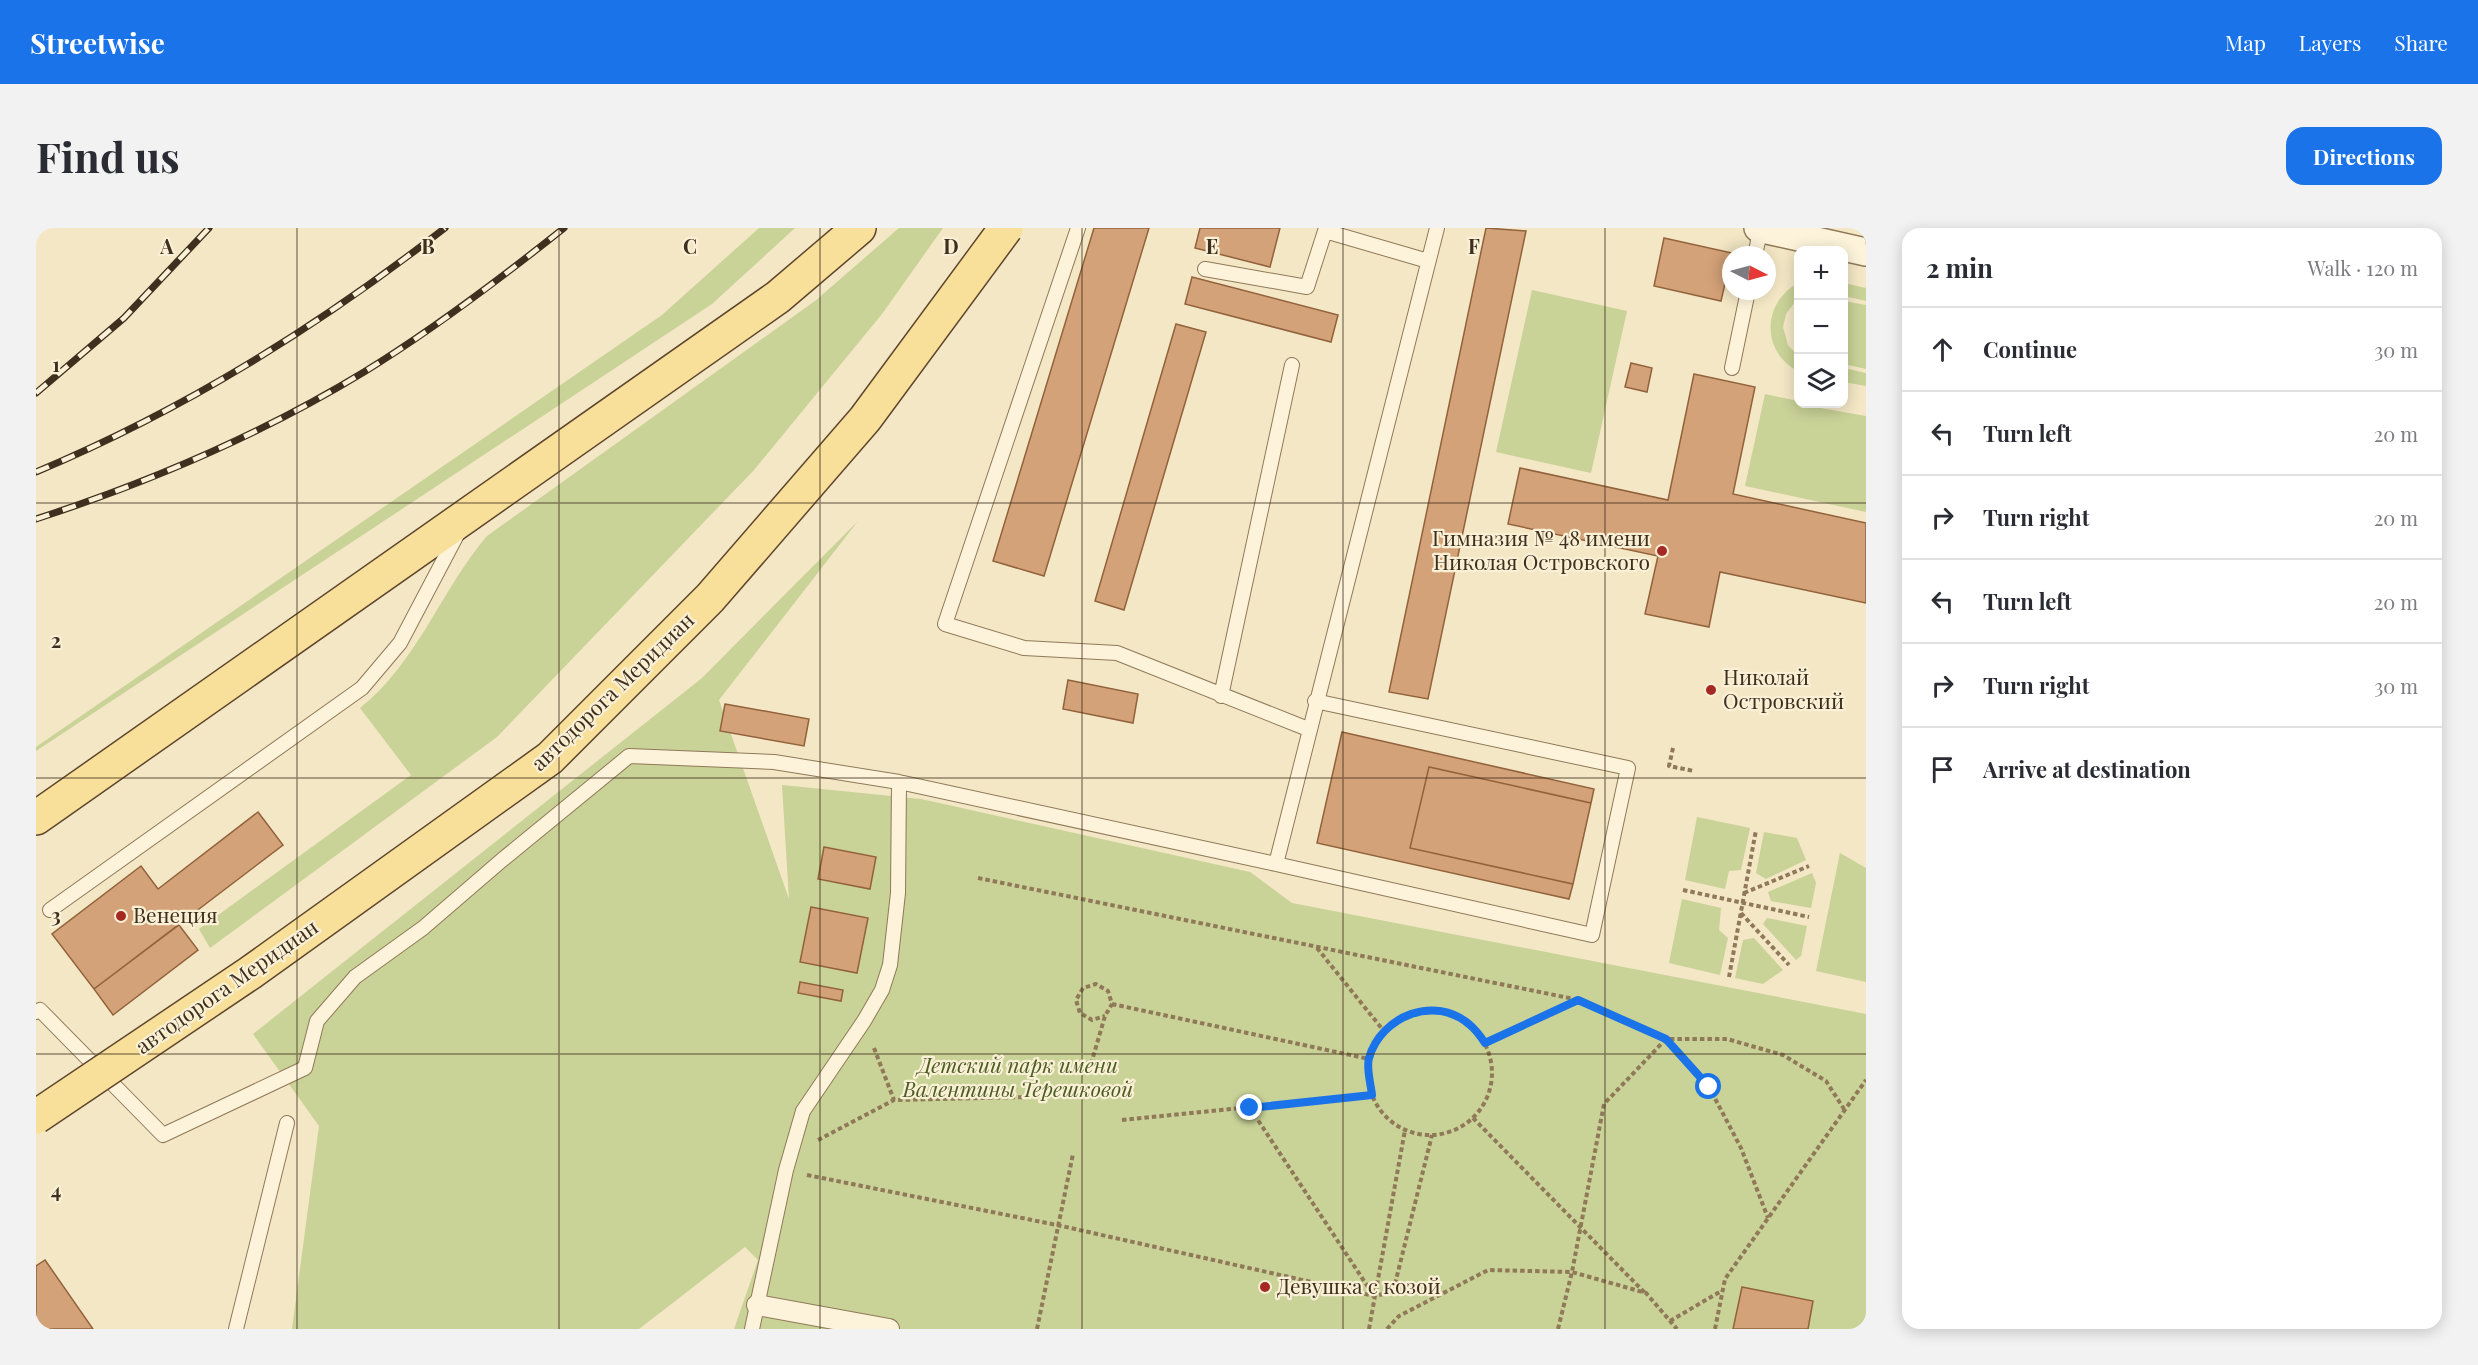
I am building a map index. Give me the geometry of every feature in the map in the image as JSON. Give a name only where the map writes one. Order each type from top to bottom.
[{"type":"main road","points":[[36,818],[778,297],[859,228]]},
{"type":"main road","name":"автодорога Меридиан","points":[[36,1117],[250,973],[550,758],[711,598],[850,437],[1006,228]]},
{"type":"street","points":[[1759,228],[1866,252]]},
{"type":"street","points":[[757,1305],[889,1329]]},
{"type":"lane","points":[[1078,228],[945,624],[1024,648],[1117,653],[1308,729]]},
{"type":"lane","points":[[1276,864],[1308,729],[1437,228]]},
{"type":"lane","points":[[1756,246],[1759,228]]},
{"type":"lane","points":[[1205,269],[1307,287],[1326,229],[1428,261]]},
{"type":"lane","points":[[1732,368],[1746,300]]},
{"type":"lane","points":[[1221,696],[1292,365]]},
{"type":"lane","points":[[50,910],[362,688],[400,643],[466,518]]},
{"type":"lane","points":[[37,1007],[163,1136],[305,1068],[317,1021],[355,977],[423,928],[629,756],[774,762],[899,782],[1592,935],[1628,768],[1316,701]]},
{"type":"lane","points":[[752,1329],[786,1170],[803,1111],[864,1021],[882,990],[890,965],[898,893],[899,782]]},
{"type":"lane","points":[[236,1329],[287,1123]]},
{"type":"path","points":[[1673,748],[1669,766],[1694,771]]},
{"type":"path","points":[[1729,977],[1756,830]]},
{"type":"path","points":[[1744,893],[1809,866]]},
{"type":"path","points":[[978,878],[1578,1000],[1666,1039],[1727,1039],[1783,1055],[1826,1081],[1844,1110]]},
{"type":"path","points":[[1683,890],[1809,917]]},
{"type":"path","points":[[1741,913],[1789,965]]},
{"type":"path","points":[[1316,948],[1383,1030]]},
{"type":"path","points":[[1091,1064],[1105,1016],[1112,1004],[1108,991],[1102,987],[1096,984],[1083,988],[1076,1000],[1080,1013],[1092,1020],[1105,1016]]},
{"type":"path","points":[[1485,1043],[1578,1000]]},
{"type":"path","points":[[1112,1004],[1369,1059]]},
{"type":"path","points":[[1426,1010],[1449,1013],[1470,1024],[1485,1043],[1491,1062],[1491,1082],[1485,1102],[1473,1118],[1454,1130],[1432,1135],[1406,1130],[1385,1116],[1372,1095],[1369,1059],[1383,1030],[1403,1016],[1426,1010]]},
{"type":"path","points":[[864,1021],[894,1100]]},
{"type":"path","points":[[1666,1039],[1709,1087],[1741,1148],[1768,1218]]},
{"type":"path","points":[[1558,1329],[1572,1272],[1604,1104],[1666,1039]]},
{"type":"path","points":[[1715,1329],[1725,1279],[1866,1080]]},
{"type":"path","points":[[1122,1120],[1372,1095]]},
{"type":"path","points":[[790,1154],[894,1100],[1029,1097]]},
{"type":"path","points":[[1250,1108],[1374,1296]]},
{"type":"path","points":[[1473,1118],[1646,1293],[1677,1329]]},
{"type":"path","points":[[1369,1329],[1406,1130]]},
{"type":"path","points":[[786,1170],[1057,1225],[1374,1296],[1393,1292],[1432,1135]]},
{"type":"path","points":[[1037,1329],[1073,1154]]},
{"type":"path","points":[[1387,1329],[1399,1316],[1488,1270],[1572,1272],[1646,1293]]},
{"type":"path","points":[[1670,1321],[1723,1290]]},
{"type":"green space","points":[[759,228],[795,228],[712,304],[36,751],[36,747],[662,315]]},
{"type":"green space","points":[[899,228],[943,228],[882,314],[754,470],[497,737],[210,948],[199,929],[411,775],[360,708],[397,670],[487,536],[815,301]]},
{"type":"green space","points":[[1848,284],[1866,288],[1866,301],[1848,297]]},
{"type":"green space","points":[[1794,286],[1794,303],[1786,314],[1783,327],[1788,345],[1794,352],[1794,368],[1777,352],[1772,340],[1772,315],[1786,292]]},
{"type":"green space","points":[[1532,290],[1627,311],[1591,473],[1496,452]]},
{"type":"green space","points":[[1848,302],[1866,305],[1866,369],[1848,365]]},
{"type":"green space","points":[[1848,369],[1866,373],[1866,386],[1848,383]]},
{"type":"green space","points":[[1765,394],[1794,400],[1794,408],[1821,408],[1866,416],[1866,512],[1745,486]]},
{"type":"green space","name":"Детский парк имени Валентины Терешковой","points":[[858,521],[719,700],[789,899],[782,785],[921,799],[1250,872],[1292,903],[1866,1014],[1866,1318],[1864,1329],[734,1329],[758,1260],[745,1247],[639,1329],[292,1329],[319,1126],[253,1034],[702,678]]},
{"type":"green space","points":[[1697,817],[1750,828],[1741,870],[1729,871],[1725,889],[1685,880]]},
{"type":"green space","points":[[1764,832],[1797,838],[1806,860],[1766,879],[1756,873]]},
{"type":"green space","points":[[1840,853],[1866,868],[1866,982],[1816,971]]},
{"type":"green space","points":[[1812,873],[1816,883],[1811,908],[1771,901],[1768,892]]},
{"type":"green space","points":[[1682,899],[1721,908],[1719,930],[1728,938],[1720,975],[1669,963]]},
{"type":"green space","points":[[1767,918],[1807,926],[1801,956],[1796,960],[1763,924]]},
{"type":"green space","points":[[1754,938],[1783,970],[1763,984],[1735,978],[1743,940]]},
{"type":"building","points":[[1094,228],[1149,228],[1044,576],[993,561]]},
{"type":"building","points":[[1200,228],[1280,228],[1270,267],[1195,248]]},
{"type":"building","points":[[1486,228],[1526,231],[1428,699],[1389,692]]},
{"type":"building","points":[[1664,238],[1722,251],[1721,301],[1654,286]]},
{"type":"building","points":[[1192,277],[1338,315],[1331,342],[1185,304]]},
{"type":"building","points":[[1176,324],[1206,332],[1124,610],[1095,601]]},
{"type":"building","points":[[1631,363],[1652,368],[1647,392],[1625,387]]},
{"type":"building","points":[[1694,374],[1755,387],[1733,494],[1866,523],[1866,603],[1720,572],[1709,627],[1645,614],[1658,556],[1508,524],[1520,468],[1668,500]]},
{"type":"building","points":[[1068,680],[1138,694],[1133,723],[1063,709]]},
{"type":"building","points":[[725,704],[809,719],[804,746],[720,731]]},
{"type":"building","points":[[1342,732],[1594,789],[1591,803],[1429,767],[1410,848],[1573,884],[1569,899],[1317,843]]},
{"type":"building","points":[[1429,767],[1591,803],[1573,884],[1410,848]]},
{"type":"building","points":[[258,812],[283,845],[94,989],[52,934],[141,866],[158,889]]},
{"type":"building","points":[[824,847],[876,857],[870,889],[818,879]]},
{"type":"building","points":[[811,907],[868,918],[857,973],[800,962]]},
{"type":"building","points":[[179,925],[198,950],[113,1015],[94,989]]},
{"type":"building","points":[[800,982],[843,990],[841,1001],[798,993]]},
{"type":"building","points":[[45,1260],[93,1329],[36,1329],[36,1266]]},
{"type":"building","points":[[1742,1287],[1813,1301],[1808,1329],[1733,1329]]},
{"type":"railway","points":[[36,393],[124,318],[209,228]]},
{"type":"railway","points":[[36,472],[145,421],[249,364],[348,299],[445,228]]},
{"type":"railway","points":[[36,519],[163,473],[245,436],[325,395],[390,356],[441,321],[564,228]]},
{"type":"place","name":"Гимназия № 48 имени Николая Островского","points":[[1662,551]]},
{"type":"place","name":"Николай Островский","points":[[1711,690]]},
{"type":"place","name":"Венеция","points":[[121,916]]},
{"type":"place","name":"Девушка с козой","points":[[1265,1287]]},
{"type":"route","points":[[1250,1108],[1372,1095],[1369,1059],[1383,1030],[1403,1016],[1426,1010],[1449,1013],[1470,1024],[1485,1043],[1578,1000],[1666,1039],[1709,1087]]}]
